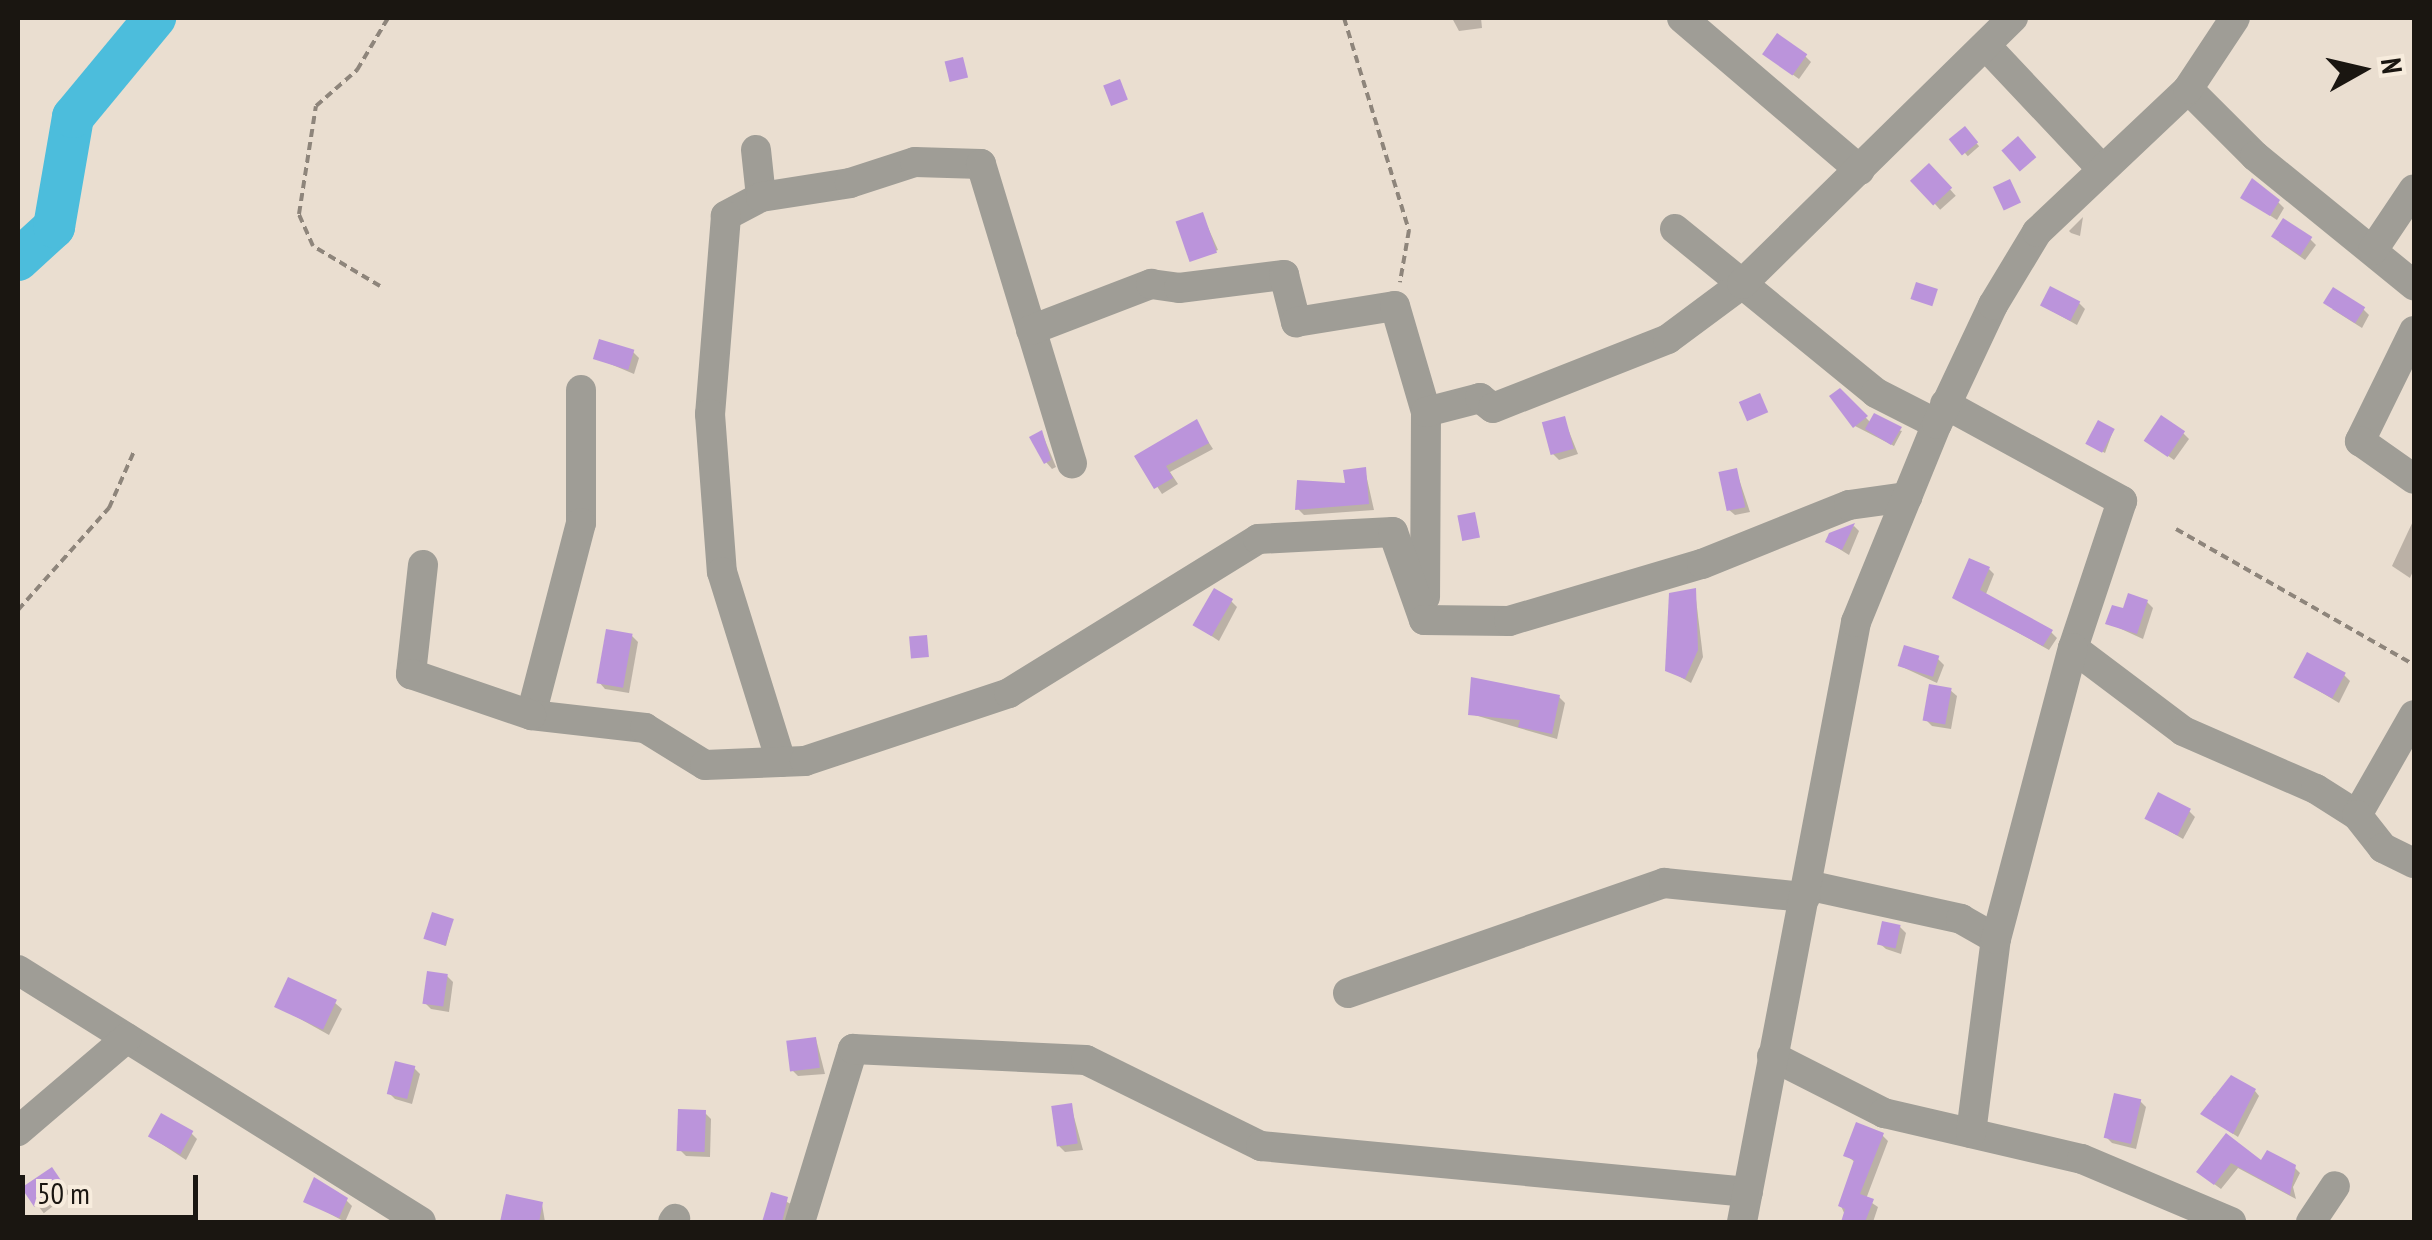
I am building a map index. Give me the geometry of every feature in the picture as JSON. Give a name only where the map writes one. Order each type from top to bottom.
[{"type":"street","points":[[1682,18],[1860,170]]},
{"type":"street","points":[[1426,412],[1480,398],[1493,408],[1650,346],[1742,284],[2014,18]]},
{"type":"street","points":[[800,1222],[853,1049],[1086,1060],[1261,1146],[1745,1207],[1856,622],[1941,414],[2037,232],[2188,89],[2235,18]]},
{"type":"street","points":[[1987,47],[2101,168]]},
{"type":"street","points":[[2188,89],[2255,156],[2414,284]]},
{"type":"street","points":[[756,150],[761,197]]},
{"type":"street","points":[[781,762],[722,572],[710,414],[726,216],[761,197],[850,184],[914,162],[981,164],[1072,464]]},
{"type":"street","points":[[2373,250],[2414,190]]},
{"type":"street","points":[[1675,229],[1876,393],[1941,414],[2122,502],[2073,648],[1996,939],[1971,1134]]},
{"type":"street","points":[[1031,330],[1152,284],[1179,288],[1284,275],[1296,322],[1395,306],[1426,412],[1424,620]]},
{"type":"street","points":[[2414,331],[2360,441],[2414,479]]},
{"type":"street","points":[[531,715],[581,523],[580,390]]},
{"type":"street","points":[[1424,620],[1509,621],[1702,564],[1850,505],[1907,497]]},
{"type":"street","points":[[423,565],[411,674],[531,715],[644,728],[704,765],[805,761],[1009,693],[1258,539],[1393,532],[1424,620]]},
{"type":"street","points":[[2073,648],[2183,731],[2316,790],[2357,815],[2383,848],[2414,863]]},
{"type":"street","points":[[2357,815],[2414,716]]},
{"type":"street","points":[[1348,993],[1664,883],[1806,891],[1961,918],[1996,939]]},
{"type":"street","points":[[18,970],[403,1217]]},
{"type":"street","points":[[18,1131],[128,1038]]},
{"type":"street","points":[[1772,1056],[1884,1113],[2082,1159],[2232,1222]]},
{"type":"street","points":[[2311,1222],[2335,1186]]},
{"type":"path","points":[[380,286],[358,267],[313,246],[299,214],[316,106],[357,70],[388,18]]},
{"type":"path","points":[[1344,18],[1409,230],[1395,306]]},
{"type":"path","points":[[18,610],[109,508],[136,449]]},
{"type":"path","points":[[2176,529],[2414,665]]},
{"type":"building","points":[[1777,33],[1807,54],[1792,76],[1762,54]]},
{"type":"building","points":[[963,57],[968,77],[950,82],[945,62]]},
{"type":"building","points":[[1120,79],[1128,100],[1111,106],[1103,85]]},
{"type":"building","points":[[1965,126],[1978,142],[1962,156],[1949,139]]},
{"type":"building","points":[[2018,136],[2036,157],[2020,172],[2001,150]]},
{"type":"building","points":[[1929,163],[1952,188],[1933,206],[1910,181]]},
{"type":"building","points":[[2252,178],[2280,200],[2270,216],[2240,198]]},
{"type":"building","points":[[2010,179],[2021,203],[2004,211],[1993,187]]},
{"type":"building","points":[[1203,212],[1217,253],[1190,262],[1176,221]]},
{"type":"building","points":[[2283,218],[2312,237],[2300,256],[2271,236]]},
{"type":"building","points":[[1916,282],[1938,289],[1932,306],[1910,299]]},
{"type":"building","points":[[2050,286],[2080,301],[2070,321],[2040,306]]},
{"type":"building","points":[[2333,287],[2365,307],[2355,323],[2323,303]]},
{"type":"building","points":[[599,339],[634,350],[628,370],[593,359]]},
{"type":"building","points":[[1840,388],[1868,416],[1853,428],[1829,396]]},
{"type":"building","points":[[1760,393],[1768,412],[1747,421],[1739,402]]},
{"type":"building","points":[[1874,413],[1902,427],[1891,445],[1865,429]]},
{"type":"building","points":[[2161,415],[2185,431],[2168,457],[2144,441]]},
{"type":"building","points":[[1565,416],[1574,449],[1551,455],[1542,422]]},
{"type":"building","points":[[1197,419],[1209,443],[1166,466],[1173,478],[1154,489],[1134,456]]},
{"type":"building","points":[[2098,420],[2115,429],[2102,453],[2085,444]]},
{"type":"building","points":[[1042,430],[1051,460],[1044,464],[1029,437]]},
{"type":"building","points":[[1366,467],[1369,504],[1295,510],[1297,480],[1345,483],[1343,470]]},
{"type":"building","points":[[1737,468],[1745,507],[1727,511],[1718,472]]},
{"type":"building","points":[[1475,512],[1480,538],[1462,541],[1457,515]]},
{"type":"building","points":[[1855,523],[1842,550],[1825,542],[1829,533]]},
{"type":"building","points":[[1969,558],[1990,567],[1980,590],[2053,630],[2043,646],[1952,598]]},
{"type":"building","points":[[1214,588],[1233,599],[1212,636],[1192,625]]},
{"type":"building","points":[[1696,588],[1698,650],[1685,679],[1665,671],[1669,593]]},
{"type":"building","points":[[2128,593],[2148,600],[2137,634],[2105,624],[2112,605],[2123,608]]},
{"type":"building","points":[[606,629],[633,634],[623,688],[596,683]]},
{"type":"building","points":[[927,635],[929,657],[911,658],[909,637]]},
{"type":"building","points":[[1904,645],[1939,656],[1933,677],[1898,666]]},
{"type":"building","points":[[2307,652],[2346,673],[2332,698],[2293,678]]},
{"type":"building","points":[[1471,677],[1560,695],[1552,734],[1518,727],[1520,720],[1468,715]]},
{"type":"building","points":[[1929,684],[1952,688],[1945,724],[1923,720]]},
{"type":"building","points":[[2158,792],[2191,809],[2177,836],[2144,819]]},
{"type":"building","points":[[432,912],[454,919],[445,946],[423,939]]},
{"type":"building","points":[[1882,921],[1901,925],[1896,948],[1877,944]]},
{"type":"building","points":[[427,971],[448,974],[443,1007],[422,1004]]},
{"type":"building","points":[[288,977],[337,1000],[323,1030],[274,1007]]},
{"type":"building","points":[[816,1037],[820,1068],[790,1071],[786,1041]]},
{"type":"building","points":[[395,1061],[415,1066],[407,1099],[387,1094]]},
{"type":"building","points":[[2231,1075],[2256,1089],[2233,1134],[2200,1114]]},
{"type":"building","points":[[2114,1093],[2141,1099],[2131,1144],[2104,1138]]},
{"type":"building","points":[[1072,1103],[1078,1144],[1057,1147],[1051,1106]]},
{"type":"building","points":[[678,1109],[706,1110],[705,1152],[677,1151]]},
{"type":"building","points":[[161,1113],[193,1131],[180,1155],[148,1137]]},
{"type":"building","points":[[1856,1122],[1884,1133],[1860,1194],[1874,1199],[1865,1222],[1841,1222],[1845,1209],[1838,1206],[1854,1160],[1843,1156]]},
{"type":"building","points":[[2226,1133],[2261,1160],[2267,1150],[2296,1165],[2290,1195],[2231,1163],[2214,1185],[2196,1172]]},
{"type":"building","points":[[52,1167],[65,1186],[34,1207],[21,1188]]},
{"type":"building","points":[[314,1177],[348,1198],[339,1218],[303,1202]]},
{"type":"building","points":[[771,1192],[788,1197],[782,1222],[762,1222]]},
{"type":"building","points":[[506,1194],[543,1202],[539,1222],[500,1222]]},
{"type":"waterway","points":[[18,260],[54,227],[73,117],[155,18]]}]
